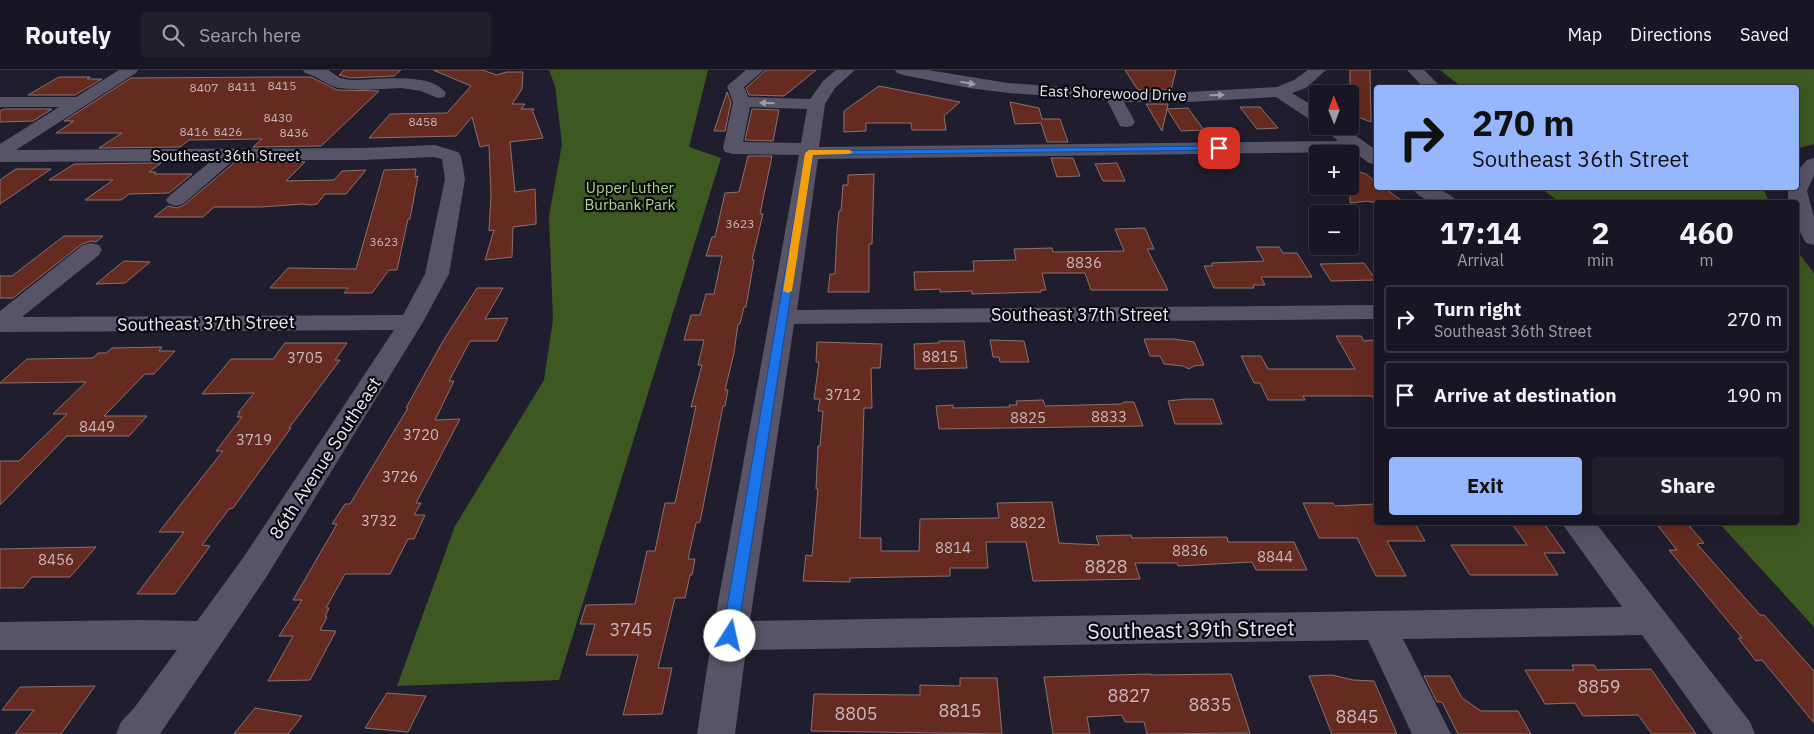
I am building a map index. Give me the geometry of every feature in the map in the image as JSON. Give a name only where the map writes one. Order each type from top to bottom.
[{"type":"street","points":[[0,152],[130,70]]},
{"type":"street","points":[[311,70],[321,71],[335,83],[411,84],[427,86],[438,93]]},
{"type":"street","points":[[756,70],[735,86],[742,102],[732,148],[1309,146]]},
{"type":"street","points":[[716,734],[730,636],[784,317],[816,104],[820,93],[834,79],[847,70]]},
{"type":"street","name":"East Shorewood Drive","points":[[903,70],[969,83],[1008,88],[1114,96],[1188,97],[1278,92],[1300,84],[1318,70]]},
{"type":"street","points":[[1415,70],[1431,85]]},
{"type":"street","points":[[1278,92],[1309,111]]},
{"type":"street","points":[[1114,96],[1126,122]]},
{"type":"street","points":[[0,102],[79,102]]},
{"type":"street","points":[[742,102],[816,104]]},
{"type":"street","points":[[810,148],[877,134]]},
{"type":"street","points":[[1342,135],[1355,145]]},
{"type":"street","points":[[1359,148],[1374,158]]},
{"type":"street","name":"Southeast 36th Street","points":[[0,156],[363,154],[435,151],[450,156]]},
{"type":"street","points":[[176,200],[228,155]]},
{"type":"street","name":"86th Avenue Southeast","points":[[135,734],[148,720],[255,567],[412,322],[438,274],[455,180],[450,156]]},
{"type":"street","points":[[1799,184],[1805,173],[1814,164]]},
{"type":"street","points":[[1426,190],[1443,200]]},
{"type":"street","points":[[1799,204],[1814,238]]},
{"type":"street","points":[[0,324],[91,250]]},
{"type":"street","name":"Southeast 37th Street","points":[[784,317],[1374,312]]},
{"type":"street","name":"Southeast 37th Street","points":[[0,324],[412,322]]},
{"type":"street","points":[[1579,525],[1736,734]]},
{"type":"street","name":"Southeast 39th Street","points":[[730,636],[1652,621]]},
{"type":"street","points":[[1379,626],[1432,734]]},
{"type":"street","points":[[0,636],[139,634],[206,636]]},
{"type":"green space","name":"Upper Luther Burbank Park","points":[[549,70],[708,70],[689,147],[721,158],[559,680],[397,686],[455,526],[544,380],[553,320],[549,216],[562,144],[555,86]]},
{"type":"green space","points":[[1440,70],[1814,70],[1814,144],[1799,148],[1799,85],[1459,85]]},
{"type":"green space","points":[[1544,190],[1764,190],[1768,200],[1556,200]]},
{"type":"green space","points":[[1799,254],[1814,273],[1814,627],[1721,525],[1799,525]]},
{"type":"building","points":[[344,70],[401,70],[394,76],[351,78],[339,75]]},
{"type":"building","points":[[433,70],[482,70],[497,75],[506,72],[523,72],[522,89],[512,104],[525,104],[521,109],[534,109],[532,112],[543,138],[510,142],[515,192],[535,189],[536,217],[536,224],[513,227],[512,257],[485,260],[494,230],[489,231],[491,195],[489,145],[480,147],[472,117],[456,136],[369,138],[390,114],[447,113],[471,86]]},
{"type":"building","points":[[766,70],[816,70],[784,96],[749,95],[746,88]]},
{"type":"building","points":[[1125,70],[1176,70],[1171,90],[1138,90]]},
{"type":"building","points":[[1350,70],[1370,70],[1371,122],[1359,117],[1359,85],[1350,85]]},
{"type":"building","points":[[59,77],[102,79],[75,95],[28,95]]},
{"type":"building","points":[[311,77],[337,90],[379,91],[321,146],[253,147],[262,139],[189,140],[180,147],[99,148],[122,133],[56,133],[74,121],[64,121],[131,78]]},
{"type":"building","points":[[879,86],[960,102],[944,116],[946,130],[912,130],[911,123],[866,123],[866,131],[844,132],[844,111]]},
{"type":"building","points":[[727,92],[731,102],[725,131],[714,131]]},
{"type":"building","points":[[1010,102],[1039,108],[1042,119],[1060,119],[1068,142],[1047,142],[1041,123],[1015,124]]},
{"type":"building","points":[[1146,104],[1168,104],[1162,131]]},
{"type":"building","points":[[1240,107],[1260,107],[1278,128],[1257,129]]},
{"type":"building","points":[[1188,108],[1204,130],[1181,131],[1167,109]]},
{"type":"building","points":[[4,109],[52,109],[33,121],[0,122],[0,111]]},
{"type":"building","points":[[752,109],[779,110],[773,141],[745,140]]},
{"type":"building","points":[[748,156],[772,156],[760,214],[763,214],[752,260],[754,260],[746,307],[744,307],[740,324],[738,324],[734,353],[725,390],[728,390],[725,406],[723,406],[700,522],[696,523],[688,559],[695,559],[692,575],[690,575],[685,598],[675,598],[658,668],[672,668],[662,714],[623,715],[638,655],[586,655],[595,624],[580,624],[586,605],[635,604],[647,551],[655,551],[665,503],[675,503],[696,406],[691,407],[702,365],[698,365],[704,340],[684,340],[691,315],[700,315],[706,294],[714,294],[722,256],[706,256],[712,237],[715,237],[725,193],[739,192]]},
{"type":"building","points":[[1051,158],[1073,158],[1080,176],[1057,177]]},
{"type":"building","points":[[235,162],[305,162],[286,181],[334,180],[342,171],[366,170],[346,194],[325,194],[317,204],[214,207],[203,217],[154,217],[168,206],[177,208],[184,205]]},
{"type":"building","points":[[161,163],[149,172],[156,172],[154,174],[192,174],[169,193],[129,194],[121,200],[85,200],[113,180],[49,180],[74,164]]},
{"type":"building","points":[[1117,163],[1125,181],[1103,181],[1095,164]]},
{"type":"building","points":[[16,169],[51,169],[0,204],[0,180]]},
{"type":"building","points":[[416,169],[415,177],[418,176],[410,219],[408,219],[397,270],[389,270],[372,293],[344,293],[348,288],[270,288],[288,268],[356,269],[384,170]]},
{"type":"building","points":[[1359,172],[1366,174],[1374,180],[1374,190],[1387,190],[1401,200],[1374,200],[1374,202],[1350,203],[1350,195],[1359,195]]},
{"type":"building","points":[[874,174],[872,244],[869,244],[869,292],[828,292],[830,274],[835,274],[837,231],[843,185],[848,185],[848,175]]},
{"type":"building","points":[[1145,228],[1154,249],[1147,249],[1168,290],[1091,290],[1085,273],[1042,273],[1046,290],[1041,290],[1041,292],[972,294],[972,291],[940,292],[940,289],[915,290],[914,272],[974,271],[973,261],[1016,260],[1014,249],[1052,248],[1053,252],[1124,251],[1115,229]]},
{"type":"building","points":[[64,236],[103,236],[96,242],[91,241],[82,244],[13,298],[0,298],[0,276],[12,276]]},
{"type":"building","points":[[1256,247],[1279,247],[1283,253],[1297,253],[1312,277],[1261,277],[1265,285],[1253,285],[1254,288],[1214,288],[1204,266],[1212,266],[1212,263],[1264,261]]},
{"type":"building","points":[[124,261],[150,262],[125,283],[96,284]]},
{"type":"building","points":[[1364,263],[1374,280],[1331,281],[1320,264]]},
{"type":"building","points":[[477,288],[503,288],[485,319],[508,318],[497,341],[470,341],[449,381],[454,381],[435,420],[460,419],[416,503],[421,503],[414,515],[425,515],[414,539],[408,539],[390,574],[345,574],[326,608],[329,608],[325,617],[327,617],[320,630],[336,631],[310,680],[268,681],[293,636],[279,636],[302,600],[293,600],[337,524],[332,524],[345,504],[350,504],[408,408],[406,408],[443,341]]},
{"type":"building","points":[[1336,336],[1361,336],[1364,341],[1372,340],[1374,343],[1374,400],[1372,396],[1303,396],[1305,400],[1268,400],[1260,383],[1254,383],[1241,356],[1261,356],[1268,369],[1355,369]]},
{"type":"building","points":[[1144,339],[1174,339],[1194,342],[1204,365],[1194,366],[1189,369],[1183,366],[1164,364],[1160,356],[1150,356]]},
{"type":"building","points":[[990,340],[1024,341],[1029,362],[1000,362],[999,357],[993,357]]},
{"type":"building","points":[[939,341],[964,341],[967,368],[915,369],[914,344],[939,343]]},
{"type":"building","points":[[817,342],[882,344],[880,368],[871,368],[872,408],[864,408],[860,538],[881,538],[881,551],[919,551],[920,519],[999,518],[997,503],[1052,502],[1059,543],[1099,545],[1096,536],[1131,535],[1132,538],[1227,537],[1228,542],[1294,542],[1307,570],[1256,570],[1252,562],[1178,566],[1177,563],[1135,563],[1140,579],[1033,581],[1026,542],[986,542],[988,568],[950,568],[950,576],[850,578],[850,582],[803,581],[806,555],[812,556],[818,489],[816,489],[818,446],[820,446],[823,411],[818,411],[820,399],[814,399],[819,362],[816,362]]},
{"type":"building","points":[[285,343],[347,343],[335,360],[340,360],[233,508],[229,509],[202,545],[210,546],[175,594],[137,594],[184,532],[159,532],[223,451],[216,451],[242,417],[237,417],[240,413],[238,413],[254,393],[202,394],[231,359],[273,359]]},
{"type":"building","points":[[162,347],[159,351],[175,351],[154,374],[145,374],[104,416],[147,416],[129,436],[67,436],[0,505],[0,461],[19,461],[67,414],[53,414],[86,382],[0,383],[27,359],[93,358],[98,353],[106,353],[112,348]]},
{"type":"building","points":[[1213,399],[1222,424],[1175,424],[1168,401]]},
{"type":"building","points":[[1043,400],[1045,406],[1134,402],[1143,426],[939,429],[936,406],[953,405],[953,408],[1010,407],[1009,405],[1017,405],[1016,401]]},
{"type":"building","points":[[1303,503],[1333,503],[1335,506],[1374,504],[1374,525],[1416,525],[1425,541],[1387,541],[1406,576],[1376,576],[1357,538],[1319,538]]},
{"type":"building","points":[[1513,525],[1545,525],[1565,553],[1544,553],[1558,575],[1470,575],[1451,545],[1527,545]]},
{"type":"building","points":[[1657,525],[1689,525],[1704,543],[1697,544],[1760,615],[1764,615],[1814,671],[1814,723],[1762,660],[1756,661],[1738,638],[1742,638],[1669,550],[1677,550]]},
{"type":"building","points":[[96,547],[70,577],[32,577],[23,588],[0,588],[0,549]]},
{"type":"building","points":[[1572,665],[1594,665],[1597,670],[1651,669],[1696,734],[1652,734],[1638,715],[1583,716],[1575,703],[1545,704],[1525,670],[1574,670]]},
{"type":"building","points":[[1231,674],[1250,733],[1147,734],[1144,722],[1125,722],[1122,715],[1087,717],[1090,734],[1053,734],[1044,677]]},
{"type":"building","points":[[1332,675],[1353,680],[1374,681],[1397,734],[1332,734],[1309,676]]},
{"type":"building","points":[[1424,676],[1450,676],[1462,698],[1481,711],[1518,711],[1531,734],[1458,734],[1442,702],[1437,702]]},
{"type":"building","points":[[960,678],[997,678],[1002,734],[811,731],[814,694],[920,695],[920,685],[960,686]]},
{"type":"building","points":[[95,686],[61,734],[15,734],[34,710],[2,710],[20,687]]},
{"type":"building","points":[[387,693],[426,696],[408,732],[365,728]]},
{"type":"building","points":[[255,708],[302,716],[288,734],[234,734]]},
{"type":"slow traffic","points":[[788,291],[809,153],[849,152]]},
{"type":"route","points":[[730,636],[784,317],[809,153],[1219,148]]}]
